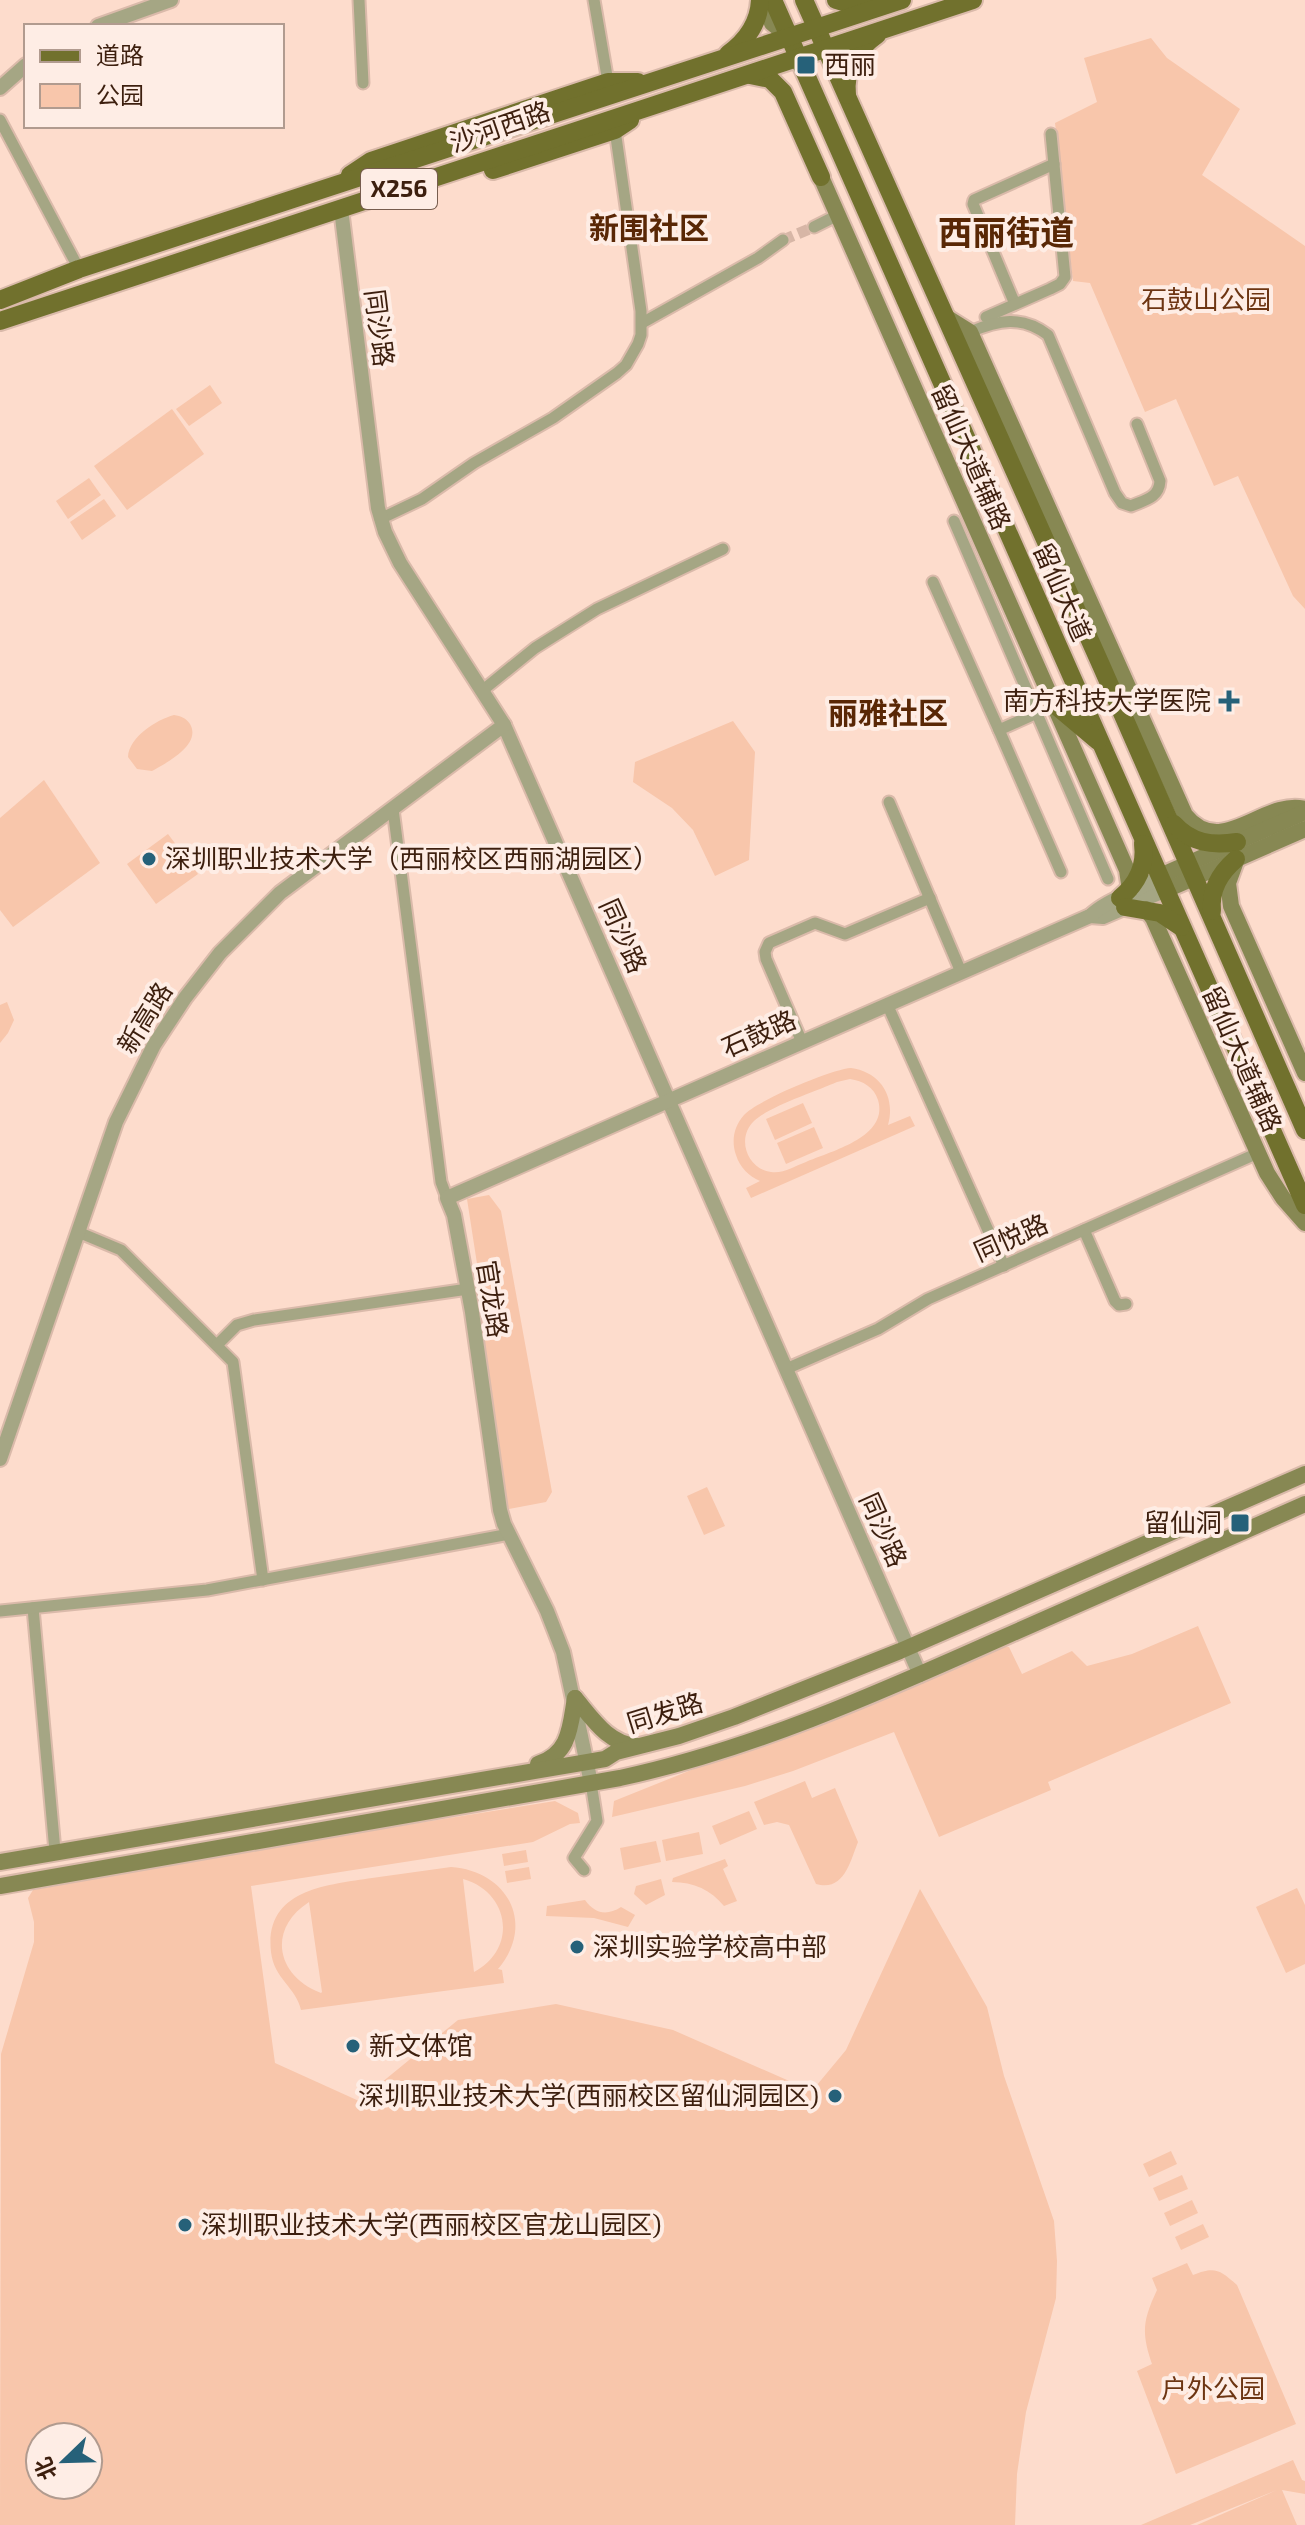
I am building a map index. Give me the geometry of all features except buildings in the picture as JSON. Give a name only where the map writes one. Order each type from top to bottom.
[{"type":"main road","points":[[761,0],[772,23],[789,37]]},
{"type":"main road","points":[[721,59],[742,43],[757,19],[761,0]]},
{"type":"main road","name":"留仙大道","points":[[773,0],[1305,1205]]},
{"type":"main road","name":"留仙大道","points":[[804,0],[1305,1130]]},
{"type":"main road","points":[[836,0],[856,6],[895,3]]},
{"type":"main road","name":"沙河西路","points":[[0,321],[973,0]]},
{"type":"main road","name":"沙河西路","points":[[0,300],[79,269],[895,3]]},
{"type":"main road","points":[[849,102],[846,82],[854,60],[868,41],[885,29]]},
{"type":"main road","points":[[750,75],[770,79],[783,92],[821,177]]},
{"type":"main road","points":[[339,184],[371,161],[608,82],[628,80],[649,83]]},
{"type":"main road","points":[[386,193],[435,189],[615,130],[658,104]]},
{"type":"main road","points":[[821,111],[821,177]]},
{"type":"main road","name":"留仙大道辅路","points":[[821,177],[1046,709],[1127,870],[1125,898]]},
{"type":"main road","points":[[946,317],[970,332]]},
{"type":"main road","name":"留仙大道辅路","points":[[970,332],[1185,815],[1200,830],[1214,833],[1227,831],[1291,805],[1305,810]]},
{"type":"main road","points":[[1046,709],[1101,742]]},
{"type":"main road","points":[[1139,714],[1143,761]]},
{"type":"main road","name":"石鼓路","points":[[1236,851],[1305,810]]},
{"type":"main road","points":[[1168,816],[1180,831],[1195,840],[1236,851],[1214,888],[1211,904],[1215,925]]},
{"type":"main road","name":"石鼓路","points":[[1163,883],[1236,851],[1305,829]]},
{"type":"main road","points":[[1141,834],[1143,861],[1125,898],[1172,919],[1185,934]]},
{"type":"main road","name":"留仙大道辅路","points":[[1236,851],[1228,883],[1231,906],[1305,1073]]},
{"type":"main road","name":"留仙大道辅路","points":[[1146,909],[1153,918],[1258,1153],[1277,1190],[1305,1223]]},
{"type":"main road","points":[[1245,992],[1255,1009],[1297,1055]]},
{"type":"main road","points":[[1214,999],[1219,1066]]},
{"type":"main road","name":"同发路","points":[[0,1862],[605,1759],[616,1752],[734,1717],[908,1648],[1305,1474]]},
{"type":"main road","name":"同发路","points":[[0,1886],[591,1783],[649,1772],[709,1755],[920,1675],[1305,1504]]},
{"type":"main road","points":[[575,1698],[610,1736],[629,1745],[643,1746]]},
{"type":"main road","points":[[508,1774],[551,1759],[562,1750],[568,1736],[575,1698]]},
{"type":"street","points":[[104,24],[171,0]]},
{"type":"street","points":[[359,0],[363,83]]},
{"type":"street","points":[[594,0],[608,82]]},
{"type":"street","points":[[0,88],[24,67]]},
{"type":"street","points":[[0,120],[79,269]]},
{"type":"street","points":[[380,519],[422,499],[474,463],[553,418],[617,373],[633,355],[642,323],[615,130]]},
{"type":"street","points":[[986,317],[1060,284],[1065,277],[1051,134]]},
{"type":"street","points":[[1015,304],[974,200],[1054,164]]},
{"type":"street","name":"同沙路","points":[[341,209],[380,519],[400,563],[504,725],[920,1675]]},
{"type":"street","points":[[814,227],[838,215]]},
{"type":"street","points":[[642,323],[758,258],[783,240]]},
{"type":"street","points":[[970,332],[994,322],[1008,322],[1037,326],[1048,335],[1115,493],[1122,503],[1131,506],[1160,491],[1160,481],[1137,424]]},
{"type":"street","points":[[954,521],[1046,709],[1108,879]]},
{"type":"street","points":[[483,690],[535,648],[597,609],[723,549]]},
{"type":"street","points":[[933,582],[1061,872]]},
{"type":"street","points":[[999,730],[1046,709]]},
{"type":"street","name":"新高路","points":[[0,1459],[105,1148],[127,1096],[154,1045],[185,998],[220,953],[259,912],[302,875],[504,725]]},
{"type":"street","points":[[889,802],[961,972]]},
{"type":"street","name":"官龙路","points":[[393,809],[441,1182],[454,1215],[468,1289],[500,1510],[556,1631],[575,1698],[591,1783]]},
{"type":"street","name":"石鼓路","points":[[447,1198],[1090,916],[1098,908],[1143,888],[1163,883]]},
{"type":"street","points":[[802,1042],[766,959],[769,943],[815,923],[845,934],[930,898]]},
{"type":"street","points":[[887,1004],[1004,1266]]},
{"type":"street","name":"同悦路","points":[[786,1369],[878,1329],[928,1299],[1258,1153]]},
{"type":"street","points":[[1084,1230],[1115,1301],[1119,1305],[1126,1304]]},
{"type":"street","points":[[78,1232],[121,1250],[233,1362],[263,1580]]},
{"type":"street","points":[[217,1345],[237,1325],[254,1320],[468,1289]]},
{"type":"street","points":[[0,1611],[207,1590],[510,1534]]},
{"type":"street","points":[[33,1608],[55,1851]]},
{"type":"street","points":[[584,1870],[574,1858],[597,1821],[591,1783]]},
{"type":"green space","name":"石鼓山公园","points":[[1151,38],[1167,58],[1240,109],[1202,175],[1305,246],[1305,609],[1293,596],[1238,476],[1214,486],[1176,399],[1145,412],[1090,283],[1073,281],[1055,123],[1097,102],[1084,58]]},
{"type":"green space","points":[[210,385],[222,403],[189,426],[176,409]]},
{"type":"green space","points":[[172,409],[204,454],[127,510],[94,466]]},
{"type":"green space","points":[[89,478],[101,495],[68,519],[56,501]]},
{"type":"green space","points":[[104,499],[116,516],[82,540],[70,522]]},
{"type":"green space","points":[[174,715],[190,724],[192,732],[187,746],[152,771],[137,769],[128,757],[133,743],[152,725]]},
{"type":"green space","points":[[733,721],[755,752],[749,860],[715,876],[693,830],[672,808],[633,782],[635,762]]},
{"type":"green space","points":[[44,780],[100,863],[13,927],[0,910],[0,818]]},
{"type":"green space","points":[[168,834],[198,874],[156,904],[127,864]]},
{"type":"green space","points":[[7,1002],[14,1020],[0,1043],[0,1005]]},
{"type":"green space","points":[[841,1070],[861,1070],[878,1080],[890,1104],[888,1125],[910,1116],[915,1126],[751,1198],[746,1188],[760,1181],[745,1171],[734,1150],[736,1129],[741,1119],[751,1109],[778,1094]],"holes":[[[850,1079],[871,1088],[878,1100],[879,1113],[867,1133],[843,1147],[780,1172],[763,1170],[750,1159],[745,1144],[754,1121],[781,1105]]]},
{"type":"green space","points":[[803,1103],[812,1123],[775,1140],[766,1119]]},
{"type":"green space","points":[[814,1127],[823,1148],[786,1164],[777,1143]]},
{"type":"green space","points":[[489,1195],[501,1211],[552,1492],[546,1502],[509,1509],[505,1501],[483,1343],[485,1315],[467,1199]]},
{"type":"green space","points":[[707,1487],[725,1526],[704,1535],[687,1496]]},
{"type":"green space","points":[[1198,1626],[1231,1703],[1048,1782],[1051,1790],[939,1837],[894,1732],[745,1786],[612,1817],[614,1801],[1000,1646],[1009,1647],[1022,1674],[1072,1651],[1087,1666],[1132,1654]]},
{"type":"green space","points":[[805,1781],[812,1798],[835,1788],[858,1842],[849,1866],[833,1884],[816,1884],[789,1825],[777,1822],[764,1825],[754,1802]]},
{"type":"green space","points":[[555,1801],[578,1813],[580,1823],[570,1824],[533,1842],[251,1886],[275,2063],[359,2101],[458,2020],[556,2004],[673,2030],[812,2091],[846,2050],[920,1889],[987,2007],[1004,2076],[1054,2221],[1056,2298],[1026,2412],[1017,2474],[1015,2525],[0,2525],[1,2054],[34,1942],[34,1922],[28,1898],[33,1890],[239,1852]]},
{"type":"green space","points":[[749,1811],[757,1829],[720,1845],[712,1826]]},
{"type":"green space","points":[[699,1832],[703,1854],[666,1861],[662,1840]]},
{"type":"green space","points":[[656,1841],[661,1862],[624,1870],[620,1848]]},
{"type":"green space","points":[[526,1850],[528,1862],[504,1866],[502,1854]]},
{"type":"green space","points":[[725,1859],[728,1866],[723,1869],[737,1901],[724,1906],[701,1888],[672,1882],[673,1878]]},
{"type":"green space","points":[[451,1867],[488,1878],[501,1889],[510,1903],[515,1918],[515,1935],[498,1969],[502,1970],[504,1983],[301,2010],[295,1995],[276,1969],[271,1952],[271,1931],[288,1903],[302,1894],[336,1884]],"holes":[[[463,1879],[491,1896],[503,1922],[497,1950],[488,1962],[474,1972]],[[309,1902],[322,1992],[321,1993],[294,1975],[282,1951],[282,1938],[287,1925]]]},
{"type":"green space","points":[[529,1867],[531,1879],[507,1883],[505,1871]]},
{"type":"green space","points":[[661,1879],[665,1895],[646,1905],[634,1894],[636,1886]]},
{"type":"green space","points":[[1297,1888],[1305,1905],[1305,1964],[1286,1973],[1256,1907]]},
{"type":"green space","points":[[585,1900],[602,1912],[621,1907],[635,1915],[628,1927],[594,1918],[546,1916],[547,1906]]},
{"type":"green space","points":[[1171,2151],[1177,2164],[1149,2177],[1143,2164]]},
{"type":"green space","points":[[1182,2175],[1188,2189],[1159,2201],[1153,2188]]},
{"type":"green space","points":[[1192,2200],[1198,2213],[1170,2226],[1164,2213]]},
{"type":"green space","points":[[1203,2224],[1209,2237],[1181,2250],[1175,2237]]},
{"type":"green space","name":"户外公园","points":[[1187,2263],[1193,2275],[1217,2271],[1237,2285],[1296,2424],[1176,2474],[1137,2371],[1152,2364],[1145,2334],[1146,2318],[1157,2290],[1152,2278]]},
{"type":"green space","points":[[1293,2460],[1305,2481],[1305,2494],[1282,2490],[1297,2525],[1197,2525],[1277,2490],[1190,2525],[1141,2525]]},
{"type":"tunnel","points":[[783,240],[814,227]]},
{"type":"place","name":"西丽","points":[[806,65]]},
{"type":"place","name":"南方科技大学医院","points":[[1229,701]]},
{"type":"place","name":"深圳职业技术大学（西丽校区西丽湖园区）","points":[[149,859]]},
{"type":"place","name":"留仙洞","points":[[1240,1523]]},
{"type":"place","name":"深圳实验学校高中部","points":[[577,1947]]},
{"type":"place","name":"新文体馆","points":[[353,2046]]},
{"type":"place","name":"深圳职业技术大学(西丽校区留仙洞园区)","points":[[835,2096]]},
{"type":"place","name":"深圳职业技术大学(西丽校区官龙山园区)","points":[[185,2225]]},
{"type":"district","name":"新围社区","points":[[649,229]]},
{"type":"district","name":"西丽街道","points":[[1006,233]]},
{"type":"district","name":"丽雅社区","points":[[888,714]]}]
